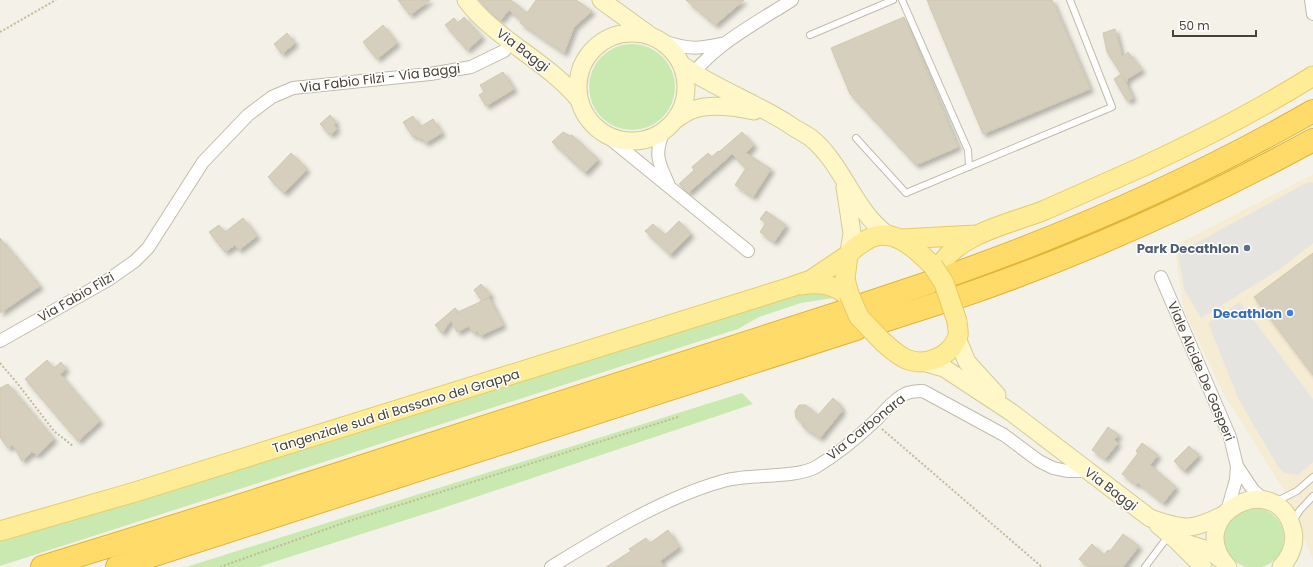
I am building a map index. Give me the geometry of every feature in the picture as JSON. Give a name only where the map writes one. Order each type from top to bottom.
[{"type":"highway","points":[[880,333],[943,281],[1125,206],[1226,158],[1313,111]]},
{"type":"highway","points":[[42,567],[229,509],[851,300],[943,281],[1039,268],[1125,233],[1225,186],[1313,140]]},
{"type":"highway","points":[[117,567],[856,329]]},
{"type":"main road","name":"Via Baggi","points":[[466,0],[493,28],[555,75],[580,101]]},
{"type":"main road","name":"Via Baggi","points":[[601,0],[656,38],[677,56],[687,74],[686,96],[682,109],[670,125]]},
{"type":"main road","name":"Via Baggi","points":[[656,38],[635,32],[621,33],[607,39],[595,47],[586,58],[580,72],[578,87],[580,101],[585,113],[593,124],[603,133],[618,139],[634,141],[650,138],[692,110],[713,107],[736,107],[778,116]]},
{"type":"main road","name":"Via Baggi","points":[[687,74],[716,86],[778,116],[811,138],[832,160],[865,213],[876,226],[895,237]]},
{"type":"main road","name":"Tangenziale sud di Bassano del Grappa","points":[[943,281],[952,251],[977,235],[1030,216],[1146,165],[1278,98],[1313,76]]},
{"type":"main road","name":"Via Baggi","points":[[845,182],[852,233],[849,254]]},
{"type":"main road","name":"Tangenziale sud di Bassano del Grappa","points":[[0,531],[135,492],[791,287],[811,280],[849,254],[867,239],[877,235],[895,237],[977,235]]},
{"type":"main road","points":[[849,254],[845,279],[851,300],[859,317],[880,333],[906,359],[922,362],[937,359],[946,354],[957,330],[943,281],[917,250],[895,237]]},
{"type":"main road","name":"Tangenziale sud di Bassano del Grappa","points":[[791,287],[813,284],[836,287],[851,300]]},
{"type":"main road","name":"Via Baggi","points":[[957,330],[967,362],[1011,412]]},
{"type":"main road","name":"Via Baggi","points":[[922,362],[944,368],[1011,412],[1086,471],[1150,518],[1175,527],[1192,528],[1225,513]]},
{"type":"main road","points":[[1225,513],[1244,500],[1269,502]]},
{"type":"main road","name":"Viale Alcide De Gasperi","points":[[1269,502],[1287,515],[1291,523]]},
{"type":"main road","name":"Viale Alcide De Gasperi","points":[[1225,513],[1219,523],[1216,537],[1218,551],[1225,563]]},
{"type":"main road","name":"Viale Alcide De Gasperi","points":[[1150,518],[1173,537],[1202,567]]},
{"type":"main road","points":[[1284,565],[1292,549],[1294,536],[1291,523]]},
{"type":"main road","name":"Viale Alcide De Gasperi","points":[[1173,537],[1208,550],[1225,563]]},
{"type":"street","points":[[687,74],[728,43],[792,0]]},
{"type":"street","points":[[1311,0],[1313,14]]},
{"type":"street","points":[[656,38],[681,48],[699,48],[728,43]]},
{"type":"street","name":"Via Fabio Filzi - Via Baggi","points":[[148,248],[203,162],[248,115],[272,97],[293,88],[430,74],[471,67],[504,51],[512,42]]},
{"type":"street","points":[[710,56],[710,77],[716,86]]},
{"type":"street","name":"Via Baggi","points":[[669,186],[658,162],[658,145],[670,125]]},
{"type":"street","name":"Via Baggi","points":[[603,133],[748,251]]},
{"type":"street","name":"Via Fabio Filzi","points":[[0,341],[108,280],[135,261],[148,248]]},
{"type":"street","name":"Viale Alcide De Gasperi","points":[[1161,278],[1230,437],[1238,466],[1253,490],[1269,502]]},
{"type":"street","name":"Via Carbonara","points":[[551,567],[658,506],[705,486],[752,476],[790,474],[815,468],[874,422],[901,396],[914,391],[923,391],[1004,435],[1053,468],[1067,471],[1086,471]]},
{"type":"street","name":"Viale Alcide De Gasperi","points":[[1225,513],[1236,480],[1238,466]]},
{"type":"lane","points":[[810,35],[893,0]]},
{"type":"lane","points":[[902,0],[968,150],[969,167]]},
{"type":"lane","points":[[856,138],[906,193],[1112,107],[1070,0]]},
{"type":"lane","points":[[1269,502],[1297,491],[1313,477]]},
{"type":"lane","points":[[1291,523],[1300,510],[1313,496]]},
{"type":"lane","points":[[1145,567],[1173,537]]},
{"type":"path","points":[[0,32],[56,0]]},
{"type":"path","points":[[0,364],[17,383],[54,432],[73,446]]},
{"type":"path","points":[[220,567],[349,521],[678,417]]},
{"type":"path","points":[[874,422],[1042,567]]},
{"type":"shaded area","points":[[1313,174],[1313,561],[1288,497],[1222,391],[1184,310],[1174,246]]},
{"type":"shaded area","name":"Park Decathlon","points":[[1308,182],[1313,183],[1313,243],[1280,269],[1201,318],[1184,289],[1178,253]]},
{"type":"shaded area","points":[[1240,302],[1313,399],[1313,462],[1298,475],[1284,473],[1277,465],[1238,398],[1208,323]]},
{"type":"green space","points":[[624,44],[640,44],[649,47],[663,56],[672,70],[675,79],[675,95],[672,104],[663,118],[649,127],[640,130],[624,130],[608,123],[601,118],[596,111],[589,95],[589,79],[596,63],[601,56],[608,51]]},
{"type":"green space","points":[[829,291],[840,297],[801,303],[759,317],[738,329],[0,566],[0,541],[165,491],[796,293]]},
{"type":"green space","points":[[742,393],[753,404],[437,510],[258,567],[186,567]]},
{"type":"green space","points":[[1254,508],[1271,513],[1279,521],[1284,538],[1279,555],[1271,563],[1254,568],[1237,563],[1229,555],[1224,538],[1229,521],[1237,513]]},
{"type":"building","points":[[398,0],[430,0],[410,15]]},
{"type":"building","points":[[479,0],[511,0],[527,13],[536,0],[576,0],[592,11],[574,27],[564,53],[520,23],[522,21],[509,10],[500,21]]},
{"type":"building","points":[[686,0],[744,0],[715,25]]},
{"type":"building","points":[[927,0],[1052,0],[1090,89],[983,134]]},
{"type":"building","points":[[464,17],[482,37],[467,50],[445,25],[454,18],[458,23]]},
{"type":"building","points":[[904,17],[958,147],[916,165],[850,94],[831,48]]},
{"type":"building","points":[[383,25],[397,43],[377,59],[363,42]]},
{"type":"building","points":[[1115,29],[1122,57],[1128,52],[1142,70],[1127,79],[1127,82],[1122,75],[1133,98],[1127,101],[1114,79],[1121,74],[1107,52],[1103,33]]},
{"type":"building","points":[[287,33],[295,43],[282,54],[274,44]]},
{"type":"building","points":[[503,72],[514,89],[486,106],[479,95],[484,92],[480,85]]},
{"type":"building","points":[[330,115],[336,122],[334,125],[337,129],[330,135],[320,124]]},
{"type":"building","points":[[413,116],[420,127],[433,119],[442,133],[425,143],[422,138],[419,139],[416,135],[413,137],[403,122]]},
{"type":"building","points":[[563,132],[570,136],[572,135],[598,159],[585,173],[552,142]]},
{"type":"building","points":[[742,132],[754,145],[746,153],[771,169],[753,197],[735,185],[746,168],[732,154],[688,193],[679,184],[694,170],[692,167],[708,153],[712,157]]},
{"type":"building","points":[[291,153],[307,169],[284,193],[268,177]]},
{"type":"building","points":[[766,211],[786,225],[774,242],[760,232],[766,223],[760,219]]},
{"type":"building","points":[[243,218],[257,236],[239,250],[235,245],[225,252],[209,232],[219,225],[225,232]]},
{"type":"building","points":[[679,221],[691,234],[670,255],[645,231],[653,224],[665,235]]},
{"type":"building","points":[[0,238],[40,286],[0,313]]},
{"type":"building","name":"Decathlon","points":[[1313,253],[1313,375],[1254,297]]},
{"type":"building","points":[[481,284],[491,295],[484,300],[489,298],[503,325],[480,336],[477,331],[473,333],[469,326],[457,332],[451,320],[442,333],[435,325],[455,308],[458,311],[456,313],[482,301],[474,290]]},
{"type":"building","points":[[47,360],[54,368],[61,362],[66,369],[60,374],[100,421],[78,441],[25,379]]},
{"type":"building","points":[[8,384],[54,439],[37,455],[32,452],[22,461],[13,445],[8,448],[0,437],[0,388]]},
{"type":"building","points":[[833,398],[840,405],[842,411],[820,438],[803,427],[802,423],[796,418],[795,411],[799,405],[806,405],[818,415]]},
{"type":"building","points":[[1108,427],[1119,435],[1114,440],[1118,443],[1105,459],[1092,450]]},
{"type":"building","points":[[1142,443],[1158,455],[1150,465],[1176,487],[1163,503],[1138,483],[1136,485],[1122,474],[1138,453],[1136,451]]},
{"type":"building","points":[[1189,446],[1199,455],[1184,471],[1174,461]]},
{"type":"building","points":[[668,530],[679,547],[660,561],[664,567],[606,567],[631,551],[629,549],[646,538],[650,543]]},
{"type":"building","points":[[1123,534],[1139,546],[1123,567],[1088,567],[1079,559],[1092,544],[1104,555],[1108,550],[1110,551]]},
{"type":"place","name":"Park Decathlon","points":[[1247,248]]},
{"type":"place","name":"Decathlon","points":[[1290,313]]}]
